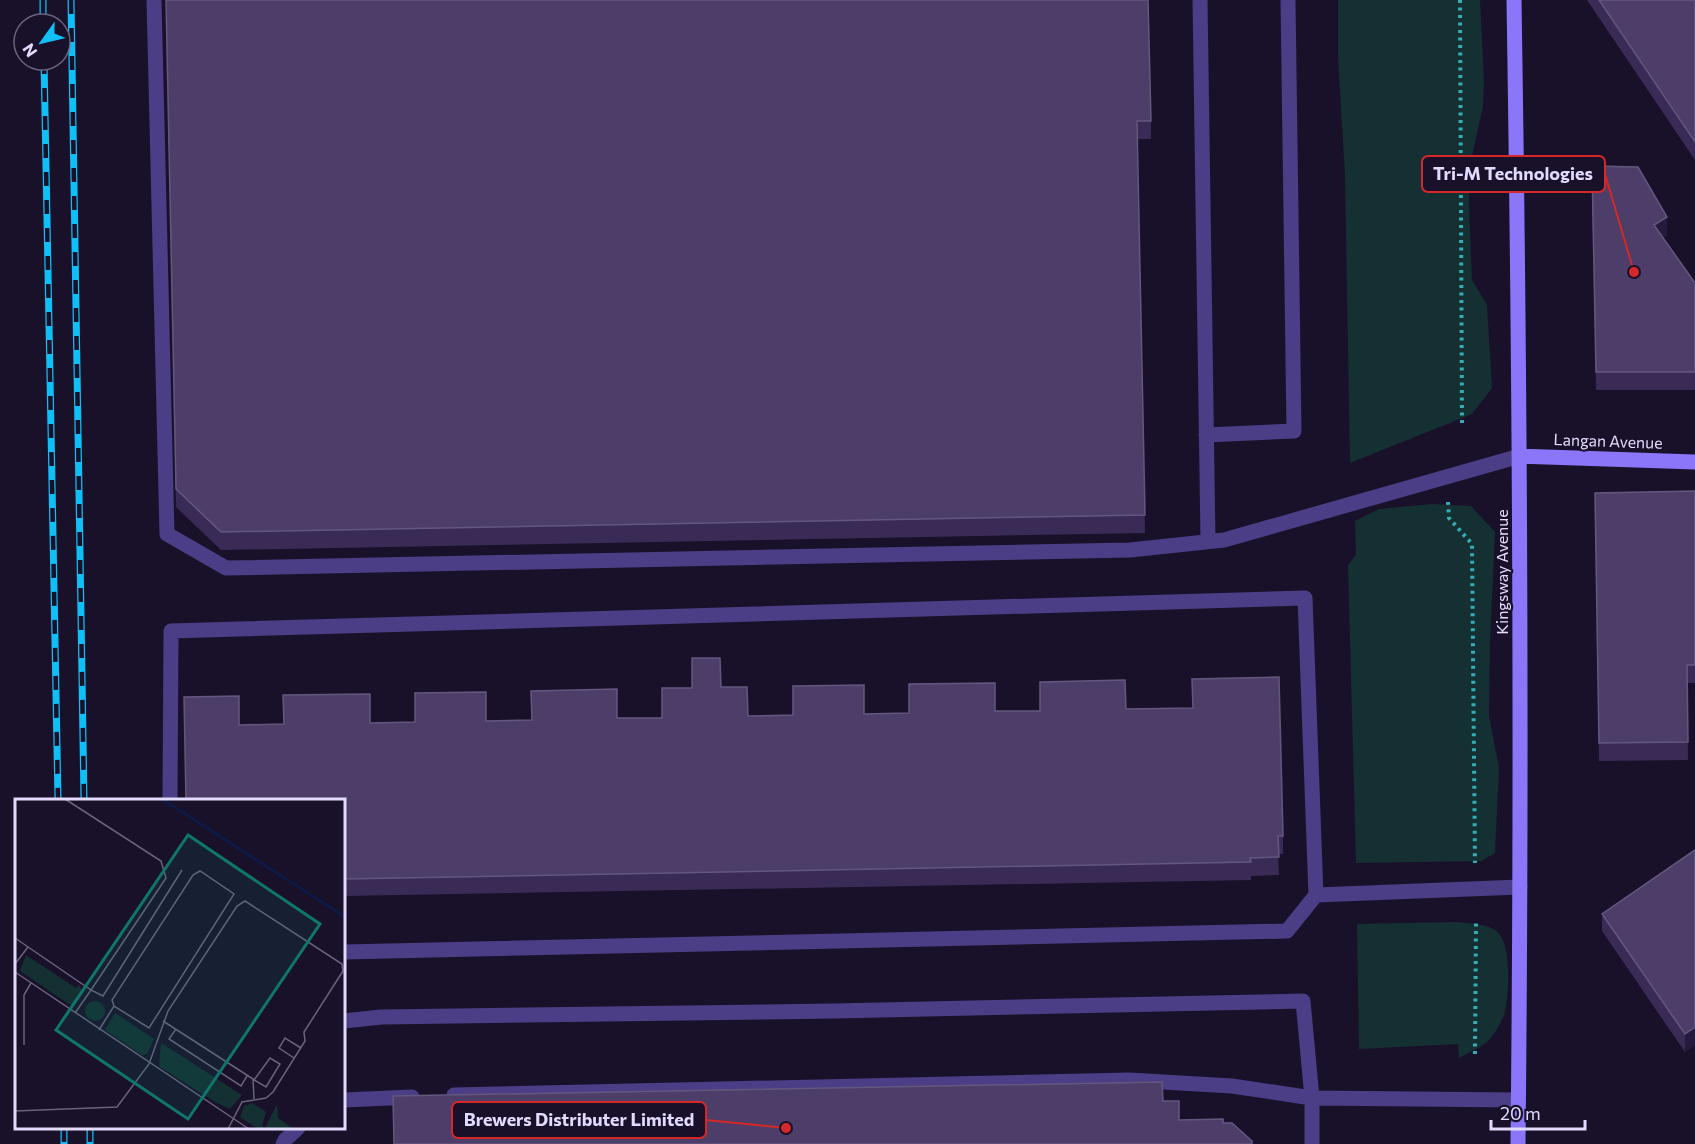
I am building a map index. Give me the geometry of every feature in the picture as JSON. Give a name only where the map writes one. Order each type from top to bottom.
[{"type":"main road","name":"Kingsway Avenue","points":[[1514,0],[1520,456],[1518,1144]]},
{"type":"main road","name":"Langan Avenue","points":[[1520,456],[1695,462]]},
{"type":"lane","points":[[154,0],[167,534],[226,568],[1130,550],[1224,540],[1520,456]]},
{"type":"lane","points":[[1200,0],[1208,541]]},
{"type":"lane","points":[[1206,435],[1294,431],[1288,0]]},
{"type":"lane","points":[[170,799],[171,631],[1305,598],[1316,895],[1287,932],[345,952]]},
{"type":"lane","points":[[1316,895],[1520,887]]},
{"type":"lane","points":[[345,1021],[381,1017],[1303,1002],[1312,1098],[1312,1144]]},
{"type":"lane","points":[[345,1100],[1129,1080],[1232,1086],[1312,1098],[1518,1100]]},
{"type":"lane","points":[[283,1144],[297,1129]]},
{"type":"path","points":[[1460,0],[1462,423]]},
{"type":"path","points":[[1448,502],[1449,518],[1472,544],[1475,863]]},
{"type":"path","points":[[1475,1054],[1476,922]]},
{"type":"green space","points":[[1338,0],[1480,0],[1483,106],[1469,170],[1469,206],[1472,280],[1487,305],[1492,388],[1472,414],[1350,463],[1345,176],[1338,56]]},
{"type":"green space","points":[[1432,504],[1471,506],[1495,532],[1489,716],[1499,768],[1495,853],[1481,861],[1356,863],[1348,565],[1356,555],[1355,521],[1379,509]]},
{"type":"green space","points":[[1454,922],[1491,928],[1501,936],[1505,945],[1508,970],[1506,1007],[1503,1018],[1492,1037],[1480,1047],[1459,1058],[1458,1044],[1359,1049],[1357,924]]},
{"type":"building","points":[[166,0],[1148,0],[1151,121],[1137,121],[1145,515],[221,532],[176,489]]},
{"type":"building","points":[[1599,0],[1695,0],[1695,142]]},
{"type":"building","points":[[1592,166],[1638,167],[1667,217],[1654,225],[1695,283],[1695,372],[1596,372]]},
{"type":"building","points":[[1695,491],[1695,665],[1687,665],[1688,742],[1599,743],[1595,493]]},
{"type":"building","points":[[692,658],[720,658],[721,687],[747,687],[748,716],[793,715],[793,686],[864,685],[864,714],[909,713],[909,684],[995,683],[995,711],[1040,711],[1040,682],[1125,680],[1126,709],[1193,708],[1192,679],[1279,677],[1283,836],[1278,836],[1279,857],[1250,858],[1251,862],[345,879],[345,799],[186,799],[184,697],[239,696],[239,725],[284,724],[283,695],[370,694],[370,723],[415,722],[415,693],[486,692],[486,721],[532,720],[531,691],[617,689],[617,718],[662,718],[662,688],[692,688]]},
{"type":"building","points":[[1695,850],[1695,1027],[1685,1034],[1602,914]]},
{"type":"building","points":[[1162,1082],[1163,1101],[1179,1101],[1179,1120],[1223,1119],[1223,1123],[1232,1123],[1252,1141],[1252,1144],[394,1144],[393,1096]]},
{"type":"railway","points":[[43,0],[43,12]]},
{"type":"railway","points":[[71,0],[84,799]]},
{"type":"railway","points":[[44,72],[58,799]]},
{"type":"railway","points":[[64,1129],[64,1144]]},
{"type":"railway","points":[[90,1129],[90,1144]]},
{"type":"place","name":"Tri-M Technologies","points":[[1634,272]]},
{"type":"place","name":"Brewers Distributer Limited","points":[[786,1128]]}]
